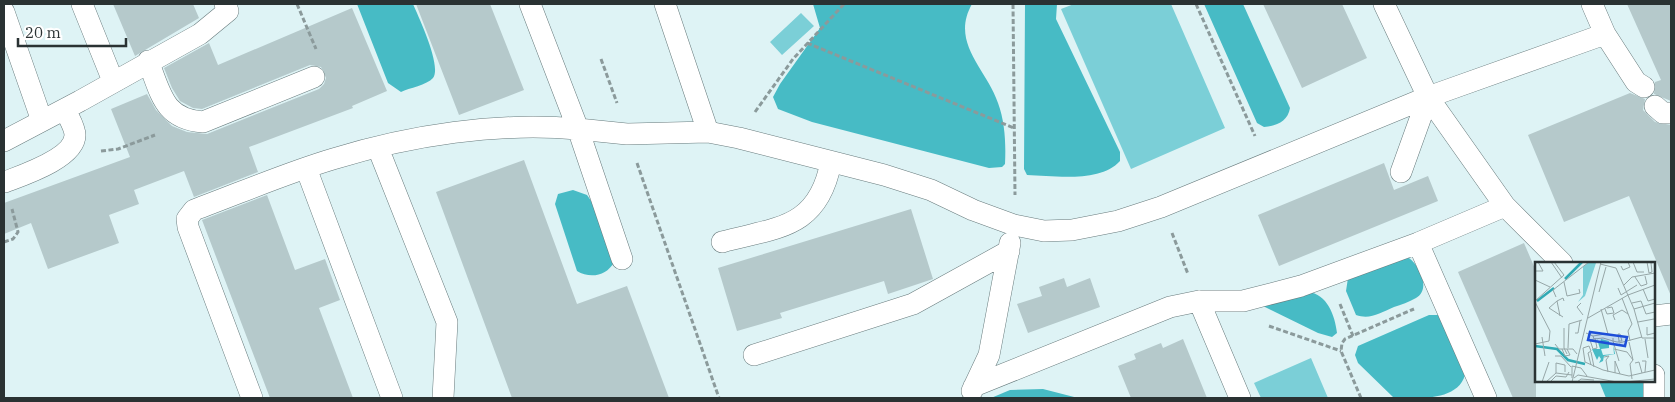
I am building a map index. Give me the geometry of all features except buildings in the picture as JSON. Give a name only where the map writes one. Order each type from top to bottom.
[{"type":"lane","points":[[82,4],[113,81]]},
{"type":"lane","points":[[530,4],[578,129],[622,259]]},
{"type":"lane","points":[[664,4],[708,132]]},
{"type":"lane","points":[[1384,4],[1428,97],[1505,206],[1561,262]]},
{"type":"lane","points":[[1592,4],[1605,34],[1636,82],[1644,87]]},
{"type":"lane","points":[[4,140],[65,109],[148,61],[200,34],[229,6]]},
{"type":"lane","points":[[4,12],[42,121]]},
{"type":"lane","points":[[252,398],[188,228],[186,218],[194,210],[306,168],[378,148],[488,129],[537,126],[627,134],[708,132],[739,138],[884,175],[931,190],[973,210],[1014,225],[1044,231],[1072,230],[1118,221],[1161,207],[1428,97],[1605,34]]},
{"type":"lane","points":[[148,61],[165,105],[178,116],[192,121],[204,122],[314,77]]},
{"type":"lane","points":[[1401,172],[1428,97]]},
{"type":"lane","points":[[5,182],[53,161],[70,149],[74,143],[75,134],[65,109]]},
{"type":"lane","points":[[378,148],[447,322],[443,398]]},
{"type":"lane","points":[[722,242],[795,221],[812,208],[826,184],[831,162]]},
{"type":"lane","points":[[306,168],[392,398]]},
{"type":"lane","points":[[971,392],[1170,307],[1199,301],[1243,301],[1329,277],[1418,243],[1505,206]]},
{"type":"lane","points":[[971,392],[989,355],[1014,225]]},
{"type":"lane","points":[[1418,243],[1486,398]]},
{"type":"lane","points":[[754,355],[913,304],[1009,251]]},
{"type":"lane","points":[[1199,301],[1240,398]]},
{"type":"lane","points":[[1655,316],[1671,314]]},
{"type":"lane","points":[[1654,382],[1654,398]]},
{"type":"path","points":[[296,4],[316,52],[318,72],[314,77]]},
{"type":"path","points":[[739,138],[746,124],[782,73],[844,4]]},
{"type":"path","points":[[1013,4],[1014,225]]},
{"type":"path","points":[[1196,4],[1267,164]]},
{"type":"path","points":[[807,43],[1014,128]]},
{"type":"path","points":[[601,59],[615,99],[618,104],[625,107]]},
{"type":"path","points":[[70,149],[95,152],[118,149],[167,129],[178,116]]},
{"type":"path","points":[[627,134],[719,398]]},
{"type":"path","points":[[4,242],[13,239],[18,232],[5,182]]},
{"type":"path","points":[[1161,207],[1199,301]]},
{"type":"path","points":[[1329,277],[1352,336]]},
{"type":"path","points":[[1361,398],[1341,351],[1342,343],[1352,336],[1391,319]]},
{"type":"shaded area","points":[[357,4],[413,4],[435,63],[433,78],[401,92],[388,83]]},
{"type":"shaded area","points":[[813,4],[972,4],[966,18],[965,31],[967,43],[993,90],[998,103],[1004,133],[1005,164],[1002,167],[989,168],[812,122],[778,109],[773,97],[780,84],[820,28]]},
{"type":"shaded area","points":[[1025,4],[1057,4],[1056,19],[1120,152],[1120,161],[1101,173],[1063,177],[1027,175],[1024,169]]},
{"type":"shaded area","points":[[1074,4],[1171,4],[1225,128],[1131,169],[1061,9]]},
{"type":"shaded area","points":[[1204,4],[1243,4],[1290,108],[1289,113],[1281,122],[1264,127],[1257,123]]},
{"type":"shaded area","points":[[801,13],[814,26],[782,55],[770,42]]},
{"type":"shaded area","points":[[573,190],[587,195],[596,208],[614,262],[611,267],[598,275],[587,275],[577,271],[555,204],[558,194]]},
{"type":"shaded area","points":[[1409,258],[1417,266],[1422,278],[1423,289],[1420,294],[1411,301],[1375,315],[1366,317],[1356,315],[1346,291],[1348,278],[1398,259]]},
{"type":"shaded area","points":[[1308,292],[1320,297],[1329,306],[1337,333],[1332,337],[1318,333],[1263,306]]},
{"type":"shaded area","points":[[1429,315],[1439,315],[1465,375],[1461,384],[1445,394],[1424,398],[1394,398],[1358,363],[1355,355],[1358,346]]},
{"type":"shaded area","points":[[1311,358],[1328,398],[1261,398],[1254,383]]},
{"type":"shaded area","points":[[1599,382],[1645,382],[1646,398],[1606,398]]},
{"type":"shaded area","points":[[1043,389],[1078,398],[991,398],[1010,390]]}]
